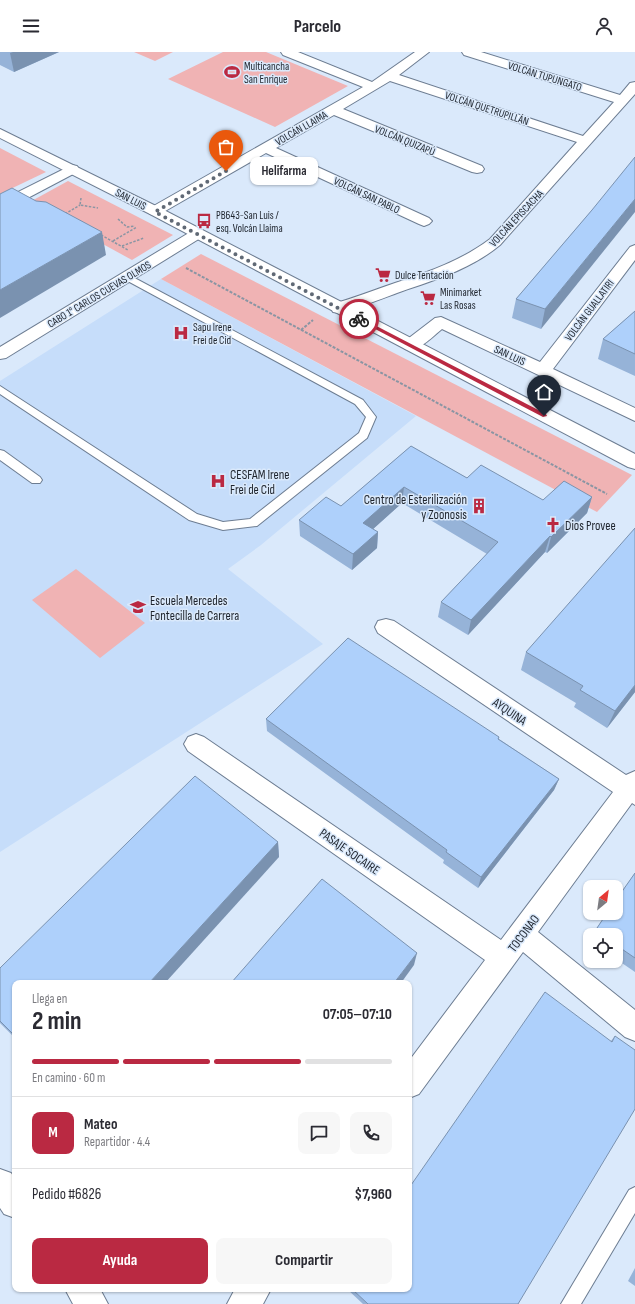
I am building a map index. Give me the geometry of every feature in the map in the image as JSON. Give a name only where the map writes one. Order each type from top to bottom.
[{"type":"street","points":[[287,52],[307,55],[373,87]]},
{"type":"street","name":"VOLCÁN LLAIMA","points":[[155,212],[373,87],[422,52]]},
{"type":"street","name":"VOLCÁN TUPUNGATO","points":[[468,52],[622,100]]},
{"type":"street","name":"VOLCÁN QUETRUPILLÁN","points":[[389,76],[586,141]]},
{"type":"street","name":"VOLCÁN EPISCACHA","points":[[339,308],[450,269],[476,257],[495,242],[635,86]]},
{"type":"street","name":"VOLCÁN QUIZAPÚ","points":[[333,110],[477,169]]},
{"type":"street","name":"SAN LUIS","points":[[0,133],[635,462]]},
{"type":"street","name":"VOLCÁN SAN PABLO","points":[[266,148],[424,221]]},
{"type":"street","points":[[0,207],[72,170]]},
{"type":"street","name":"CABO 1° CARLOS CUEVAS OLMOS","points":[[0,354],[197,234]]},
{"type":"street","name":"VOLCÁN GUALLATIRI","points":[[543,370],[635,250]]},
{"type":"street","name":"SAN LUIS","points":[[411,345],[441,322],[635,415]]},
{"type":"street","name":"AYQUINA","points":[[386,627],[633,789]]},
{"type":"street","name":"PASAJE SOCAIRE","points":[[196,744],[504,958]]},
{"type":"street","name":"TOCONAO","points":[[412,1080],[633,789]]},
{"type":"street","points":[[522,935],[635,1027]]},
{"type":"street","points":[[0,1184],[12,1199]]},
{"type":"street","points":[[83,1292],[92,1304]]},
{"type":"street","points":[[243,1304],[253,1292]]},
{"type":"lane","points":[[0,389],[193,517],[223,526],[253,523],[363,434],[371,417],[359,402],[127,277]]},
{"type":"lane","points":[[0,454],[36,480]]},
{"type":"lane","points":[[570,1304],[635,1196]]},
{"type":"path","points":[[69,218],[62,215],[80,205]]},
{"type":"path","points":[[113,241],[139,226]]},
{"type":"path","points":[[97,234],[113,241],[131,252]]},
{"type":"path","points":[[122,246],[148,236]]},
{"type":"path","points":[[163,255],[607,494]]},
{"type":"shaded area","points":[[134,52],[173,52],[155,61]]},
{"type":"shaded area","points":[[223,52],[266,52],[348,86],[275,127],[168,79]]},
{"type":"shaded area","points":[[0,148],[46,172],[0,194]]},
{"type":"shaded area","points":[[68,181],[173,235],[132,260],[28,203]]},
{"type":"shaded area","points":[[201,254],[632,475],[597,512],[161,279]]},
{"type":"shaded area","points":[[161,279],[416,416],[261,545],[228,569],[323,644],[0,852],[0,381]]},
{"type":"shaded area","points":[[76,569],[145,623],[100,658],[32,600]]},
{"type":"building","points":[[635,157],[635,199],[545,309],[516,299],[592,210]]},
{"type":"building","points":[[12,188],[36,201],[46,202],[102,232],[0,290],[0,194]]},
{"type":"building","points":[[635,311],[635,354],[603,339]]},
{"type":"building","points":[[411,446],[467,478],[481,465],[543,500],[564,481],[592,497],[551,537],[550,536],[471,620],[441,602],[498,542],[404,487],[363,523],[378,532],[353,554],[299,520],[326,497],[341,506]]},
{"type":"building","points":[[635,528],[635,685],[615,711],[580,690],[583,686],[526,652]]},
{"type":"building","points":[[348,638],[499,737],[498,739],[559,779],[481,877],[446,852],[447,850],[266,719]]},
{"type":"building","points":[[195,776],[278,842],[152,980],[12,980],[12,1033],[0,1021],[0,968]]},
{"type":"building","points":[[635,873],[635,958],[623,950],[623,928],[597,928],[602,920],[623,920],[623,890]]},
{"type":"building","points":[[322,879],[417,953],[396,980],[234,980]]},
{"type":"building","points":[[545,992],[612,1042],[615,1036],[635,1050],[635,1109],[518,1304],[368,1304],[355,1292],[412,1292],[412,1184]]},
{"type":"way so far","points":[[226,171],[155,212],[359,319]]},
{"type":"place","name":"Multicancha San Enrique","points":[[232,72]]},
{"type":"place","name":"Helifarma","points":[[226,171]]},
{"type":"place","name":"PB643-San Luis / esq. Volcán Llaima","points":[[204,221]]},
{"type":"place","name":"Dulce Tentación","points":[[383,275]]},
{"type":"place","name":"Minimarket Las Rosas","points":[[428,298]]},
{"type":"place","name":"Sapu Irene Frei de Cid","points":[[181,333]]},
{"type":"place","name":"CESFAM Irene Frei de Cid","points":[[218,481]]},
{"type":"place","name":"Centro de Esterilización y Zoonosis","points":[[479,506]]},
{"type":"place","name":"Dios Provee","points":[[553,525]]},
{"type":"place","name":"Escuela Mercedes Fontecilla de Carrera","points":[[138,607]]},
{"type":"route","points":[[359,319],[544,416]]}]
